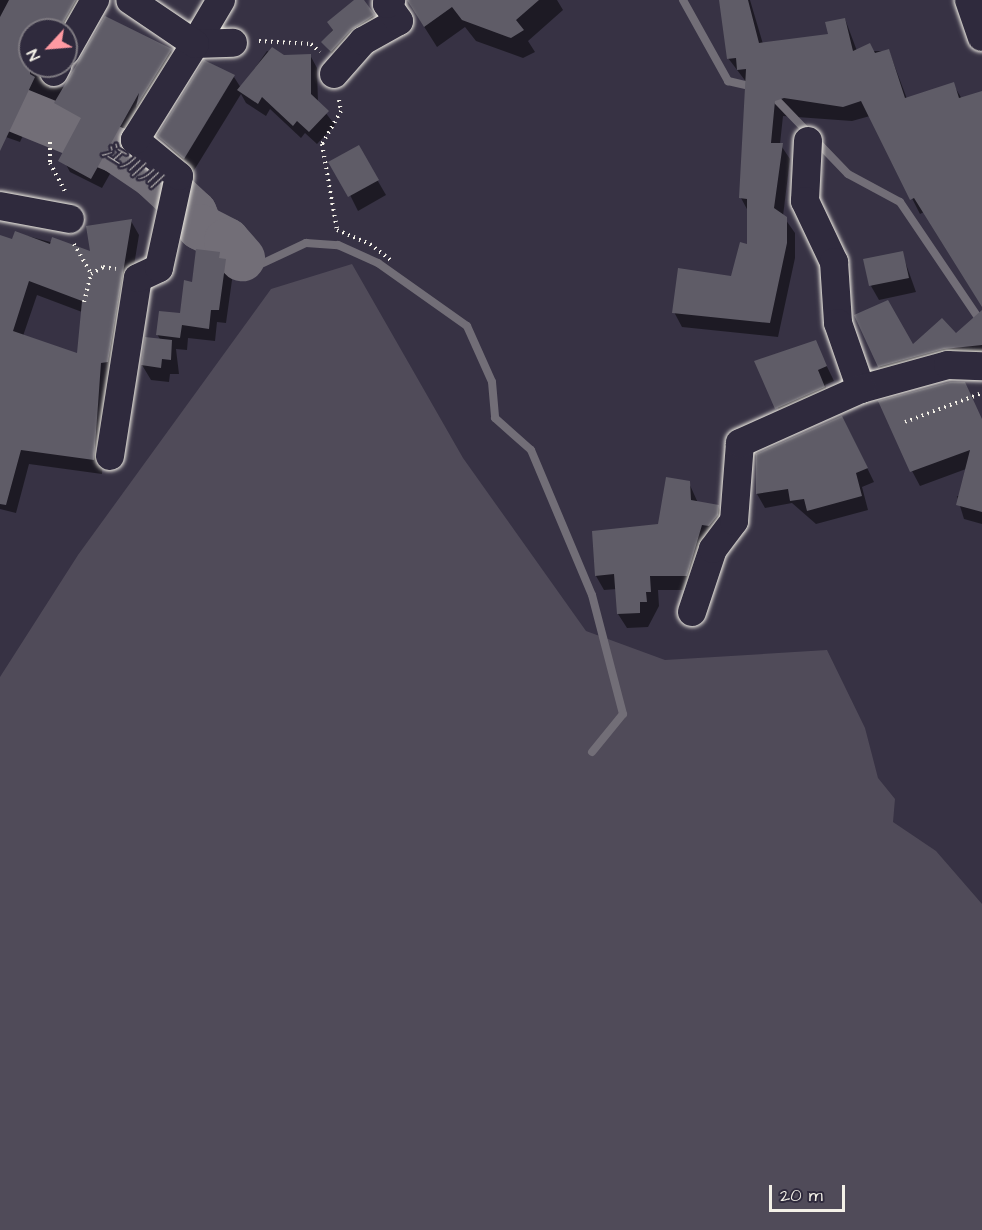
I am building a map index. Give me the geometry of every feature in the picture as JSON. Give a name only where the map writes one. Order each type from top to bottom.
[{"type":"street","points":[[78,30],[95,0]]},
{"type":"street","points":[[130,0],[195,44],[233,43]]},
{"type":"street","points":[[110,456],[138,278],[159,268],[179,176],[135,140],[221,0]]},
{"type":"street","points":[[334,74],[363,41],[399,21],[387,4],[391,0]]},
{"type":"street","points":[[969,0],[982,37]]},
{"type":"street","points":[[808,141],[805,201],[834,262],[838,323],[861,389]]},
{"type":"street","points":[[0,206],[69,219]]},
{"type":"street","points":[[692,612],[713,549],[734,521],[740,443],[861,389],[948,365],[982,366]]},
{"type":"path","points":[[233,43],[311,44],[334,74],[341,111],[322,144],[337,230],[370,244],[392,261]]},
{"type":"path","points":[[84,302],[91,274],[103,267],[138,278]]},
{"type":"path","points":[[905,422],[982,393]]},
{"type":"shaded area","points":[[352,264],[463,458],[586,631],[665,660],[827,650],[865,728],[878,778],[895,799],[893,822],[936,851],[982,904],[982,1230],[0,1230],[0,677],[78,555],[271,289]]},
{"type":"building","points":[[9,0],[76,0],[66,18],[18,18],[18,78],[35,78],[0,151],[0,17]]},
{"type":"building","points":[[354,0],[364,0],[375,15],[351,30],[331,52],[321,42],[333,30],[327,22]]},
{"type":"building","points":[[407,0],[539,0],[516,20],[524,30],[511,38],[462,20],[452,7],[424,27]]},
{"type":"building","points":[[719,0],[748,0],[759,43],[828,34],[825,22],[845,18],[853,51],[870,43],[875,53],[889,49],[905,98],[954,82],[959,98],[982,91],[982,307],[914,198],[910,200],[861,101],[843,107],[784,98],[775,101],[771,143],[783,143],[774,208],[787,217],[787,243],[770,323],[672,313],[678,268],[731,276],[740,242],[747,244],[747,199],[739,198],[746,69],[737,70],[736,58],[727,59]]},
{"type":"building","points":[[105,16],[172,49],[136,107],[139,93],[91,179],[58,161],[81,118],[54,103],[69,78],[78,78],[78,62]]},
{"type":"building","points":[[272,47],[284,55],[311,54],[311,94],[329,111],[309,132],[297,121],[293,126],[262,97],[258,104],[237,90]]},
{"type":"building","points":[[204,60],[235,75],[184,159],[157,136]]},
{"type":"building","points":[[359,145],[379,180],[348,197],[328,162]]},
{"type":"building","points":[[132,219],[108,362],[101,363],[94,460],[21,450],[6,505],[0,504],[0,235],[12,239],[15,231],[50,244],[52,237],[90,251],[86,226]],"holes":[[[29,281],[82,301],[77,353],[13,331]]]},
{"type":"building","points":[[196,249],[220,252],[219,258],[226,259],[219,310],[211,310],[209,329],[182,325],[180,338],[156,335],[159,311],[180,313],[184,280],[192,282]]},
{"type":"building","points":[[903,251],[909,278],[869,286],[863,259]]},
{"type":"building","points":[[888,300],[913,344],[942,318],[956,333],[982,310],[982,345],[944,349],[878,367],[854,315]]},
{"type":"building","points":[[145,337],[172,340],[171,360],[162,359],[161,368],[141,365]]},
{"type":"building","points":[[816,340],[827,366],[818,370],[825,387],[775,409],[754,361]]},
{"type":"building","points":[[950,382],[965,382],[982,419],[982,512],[956,505],[970,450],[910,472],[878,401]]},
{"type":"building","points":[[842,416],[868,468],[856,473],[862,496],[807,511],[804,499],[790,501],[788,489],[756,494],[756,454]]},
{"type":"building","points":[[666,477],[690,481],[691,500],[719,505],[718,515],[709,526],[702,525],[687,576],[650,576],[651,592],[646,592],[647,602],[640,602],[640,613],[617,614],[614,574],[595,576],[592,531],[658,524]]},
{"type":"waterway","points":[[683,0],[728,81],[754,87]]},
{"type":"waterway","points":[[771,94],[848,174],[900,202],[982,323]]},
{"type":"waterway","name":"江川川","points":[[0,103],[116,150],[153,175],[194,213],[200,227],[227,241],[242,258]]},
{"type":"waterway","points":[[242,258],[259,265],[306,243],[338,245],[378,263],[467,326],[492,382],[495,418],[531,450],[592,595],[623,714],[592,752]]}]
